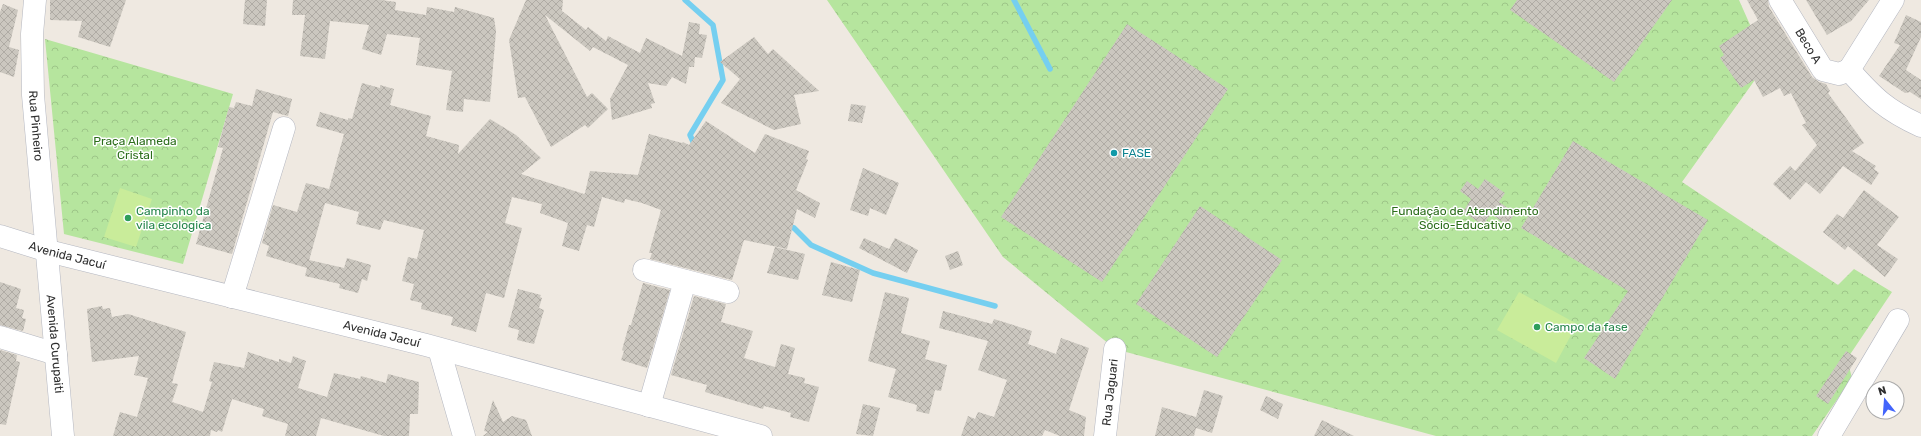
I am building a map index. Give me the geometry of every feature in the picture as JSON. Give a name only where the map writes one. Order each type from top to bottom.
[{"type":"street","name":"Rua Pinheiro","points":[[35,0],[32,34],[33,95],[48,251]]},
{"type":"street","name":"Beco A","points":[[1780,0],[1823,70],[1839,74],[1849,70]]},
{"type":"street","points":[[1893,0],[1849,70],[1875,99],[1897,115],[1921,126]]},
{"type":"street","points":[[232,297],[284,128]]},
{"type":"street","name":"Avenida Jacuí","points":[[0,236],[48,251],[439,349],[762,436]]},
{"type":"street","name":"Avenida Curupaiti","points":[[48,251],[63,436]]},
{"type":"street","points":[[644,270],[728,292]]},
{"type":"street","points":[[649,406],[685,281]]},
{"type":"street","points":[[1829,436],[1898,320]]},
{"type":"street","points":[[0,337],[56,354]]},
{"type":"street","points":[[439,349],[464,436]]},
{"type":"street","name":"Rua Jaguari","points":[[1105,436],[1115,349]]},
{"type":"green space","name":"Fundação de Atendimento Sócio-Educativo","points":[[827,0],[1739,0],[1767,63],[1682,182],[1838,285],[1854,269],[1892,292],[1847,359],[1852,378],[1812,436],[1436,436],[1115,349],[1003,257]]},
{"type":"green space","name":"Praça Alameda Cristal","points":[[45,39],[233,94],[183,264],[64,234]]},
{"type":"green space","name":"Campinho da vila ecologica","points":[[120,188],[152,199],[136,247],[104,237]]},
{"type":"green space","name":"Campo da fase","points":[[1519,292],[1577,324],[1556,363],[1497,330]]},
{"type":"building","points":[[50,0],[126,0],[110,47],[78,37],[82,21],[50,20]]},
{"type":"building","points":[[245,0],[267,0],[265,26],[243,24]]},
{"type":"building","points":[[293,0],[381,0],[396,2],[395,10],[426,15],[427,7],[454,12],[455,7],[494,18],[496,31],[490,102],[464,99],[463,112],[446,110],[452,71],[416,65],[420,38],[387,34],[381,55],[362,49],[369,25],[330,21],[325,59],[300,56],[305,15],[292,15]]},
{"type":"building","points":[[526,0],[563,0],[562,11],[586,30],[588,27],[606,41],[608,36],[640,53],[646,38],[682,56],[689,22],[700,24],[699,34],[707,35],[702,58],[695,57],[694,67],[689,67],[686,84],[672,77],[666,86],[648,83],[655,103],[651,104],[652,108],[612,120],[610,99],[628,65],[593,47],[590,51],[545,15],[587,97],[592,93],[608,109],[588,128],[585,125],[551,147],[525,97],[518,98],[509,40]]},
{"type":"building","points":[[1517,0],[1672,0],[1614,82],[1510,10]]},
{"type":"building","points":[[1747,0],[1768,0],[1769,7],[1812,77],[1819,82],[1826,84],[1830,91],[1828,93],[1864,143],[1852,151],[1876,166],[1874,169],[1879,173],[1871,185],[1843,166],[1820,194],[1806,182],[1790,200],[1773,184],[1790,166],[1795,171],[1817,145],[1802,125],[1806,123],[1791,93],[1784,96],[1780,88],[1763,97],[1754,80],[1741,88],[1720,58],[1724,55],[1719,46],[1758,20]]},
{"type":"building","points":[[1806,0],[1869,0],[1851,21],[1827,35]]},
{"type":"building","points":[[3,4],[18,10],[9,47],[19,50],[14,77],[0,72],[0,12]]},
{"type":"building","points":[[1906,15],[1921,22],[1921,37],[1906,70],[1921,80],[1921,99],[1910,92],[1905,93],[1879,76],[1900,45],[1894,43]]},
{"type":"building","name":"FASE","points":[[1127,24],[1228,89],[1102,282],[1001,217]]},
{"type":"building","points":[[754,37],[768,54],[773,49],[819,91],[794,95],[801,124],[774,130],[721,103],[740,79],[720,62]]},
{"type":"building","points":[[362,83],[380,88],[380,85],[394,89],[390,105],[431,116],[426,136],[459,145],[458,154],[490,119],[516,135],[541,158],[521,174],[584,194],[590,171],[638,175],[649,134],[682,143],[683,142],[689,145],[706,121],[755,153],[765,134],[809,151],[806,159],[808,160],[796,190],[820,203],[815,218],[797,209],[787,249],[744,240],[732,280],[650,259],[652,253],[649,253],[661,210],[625,199],[624,203],[602,197],[594,227],[587,225],[579,251],[562,246],[568,223],[540,213],[542,204],[512,197],[505,223],[522,228],[504,298],[486,293],[476,332],[451,325],[453,317],[421,309],[422,303],[410,300],[414,284],[402,281],[408,257],[417,259],[424,230],[384,220],[380,230],[356,224],[359,212],[325,203],[307,268],[266,256],[269,246],[262,243],[273,205],[297,212],[306,183],[329,189],[344,134],[316,126],[320,112],[348,120],[348,118],[352,119]]},
{"type":"building","points":[[256,89],[292,99],[288,116],[273,112],[232,254],[196,244],[223,148],[218,147],[229,107],[234,108],[236,102],[252,106]]},
{"type":"building","points":[[851,104],[866,106],[862,123],[848,121]]},
{"type":"building","points":[[1573,141],[1708,220],[1615,379],[1584,358],[1628,291],[1521,228]]},
{"type":"building","points":[[863,168],[899,183],[886,215],[870,208],[868,216],[850,210]]},
{"type":"building","points":[[1485,179],[1505,193],[1499,202],[1515,213],[1507,225],[1491,214],[1483,225],[1463,212],[1471,199],[1460,191],[1467,181],[1478,189]]},
{"type":"building","points":[[1864,190],[1899,217],[1877,245],[1898,259],[1885,277],[1848,246],[1845,250],[1823,232],[1837,214],[1843,218]]},
{"type":"building","points":[[1200,206],[1282,260],[1217,357],[1136,304]]},
{"type":"building","points":[[864,238],[889,249],[895,238],[918,250],[907,273],[859,248]]},
{"type":"building","points":[[775,247],[805,254],[798,280],[767,273]]},
{"type":"building","points":[[958,251],[963,265],[950,270],[945,256]]},
{"type":"building","points":[[347,258],[371,265],[367,281],[362,279],[358,293],[339,288],[340,284],[305,276],[309,260],[344,268]]},
{"type":"building","points":[[831,262],[860,270],[852,302],[822,295]]},
{"type":"building","points":[[0,282],[21,289],[16,308],[24,310],[22,318],[26,319],[23,331],[0,325]]},
{"type":"building","points":[[643,283],[670,290],[647,368],[621,360],[624,351],[622,350],[629,325],[631,325]]},
{"type":"building","points":[[518,289],[541,295],[540,297],[542,298],[539,308],[544,310],[534,344],[517,340],[519,330],[508,327]]},
{"type":"building","points":[[885,292],[909,298],[901,333],[930,341],[925,359],[947,365],[941,391],[935,390],[929,414],[916,411],[917,405],[888,397],[896,369],[868,361]]},
{"type":"building","points":[[694,296],[726,304],[721,322],[753,331],[744,358],[775,367],[781,344],[795,348],[788,374],[805,378],[804,383],[819,387],[809,422],[790,417],[791,413],[764,406],[763,409],[705,392],[707,385],[671,375]]},
{"type":"building","points":[[102,306],[103,309],[110,308],[112,317],[128,314],[186,332],[172,383],[178,384],[172,402],[203,412],[212,382],[209,381],[214,362],[244,368],[248,352],[279,362],[279,359],[291,363],[293,356],[306,361],[298,388],[327,397],[334,373],[360,379],[361,376],[386,383],[388,374],[419,382],[418,414],[410,414],[409,436],[384,436],[321,418],[316,436],[285,436],[288,424],[262,416],[264,409],[232,399],[222,432],[218,430],[217,432],[211,430],[210,436],[113,436],[120,412],[137,417],[148,378],[134,375],[139,356],[92,362],[87,309]]},
{"type":"building","points":[[943,311],[992,324],[994,319],[1032,331],[1028,344],[1056,354],[1061,338],[1089,348],[1069,410],[1086,417],[1084,436],[1060,436],[1045,430],[1042,436],[961,436],[968,416],[975,419],[978,412],[994,417],[1007,380],[978,370],[988,341],[939,328]]},
{"type":"building","points":[[0,350],[17,355],[16,361],[20,362],[6,425],[0,424]]},
{"type":"building","points":[[1846,351],[1857,358],[1828,404],[1816,396]]},
{"type":"building","points":[[1204,390],[1223,396],[1212,433],[1196,428],[1194,436],[1155,436],[1162,407],[1196,417]]},
{"type":"building","points":[[1266,396],[1283,404],[1278,419],[1260,410]]},
{"type":"building","points":[[493,400],[503,422],[512,416],[526,420],[532,436],[483,436],[488,432],[484,431]]},
{"type":"building","points":[[863,404],[880,408],[873,436],[856,434]]},
{"type":"building","points":[[1322,420],[1354,436],[1314,436]]},
{"type":"waterway","points":[[685,0],[713,25],[723,80],[690,135],[695,146]]},
{"type":"waterway","points":[[1014,0],[1050,69]]},
{"type":"waterway","points":[[787,226],[794,228],[811,245],[873,273],[995,306]]},
{"type":"place","name":"FASE","points":[[1114,153]]},
{"type":"place","name":"Campinho da vila ecologica","points":[[128,218]]},
{"type":"place","name":"Campo da fase","points":[[1537,327]]}]
